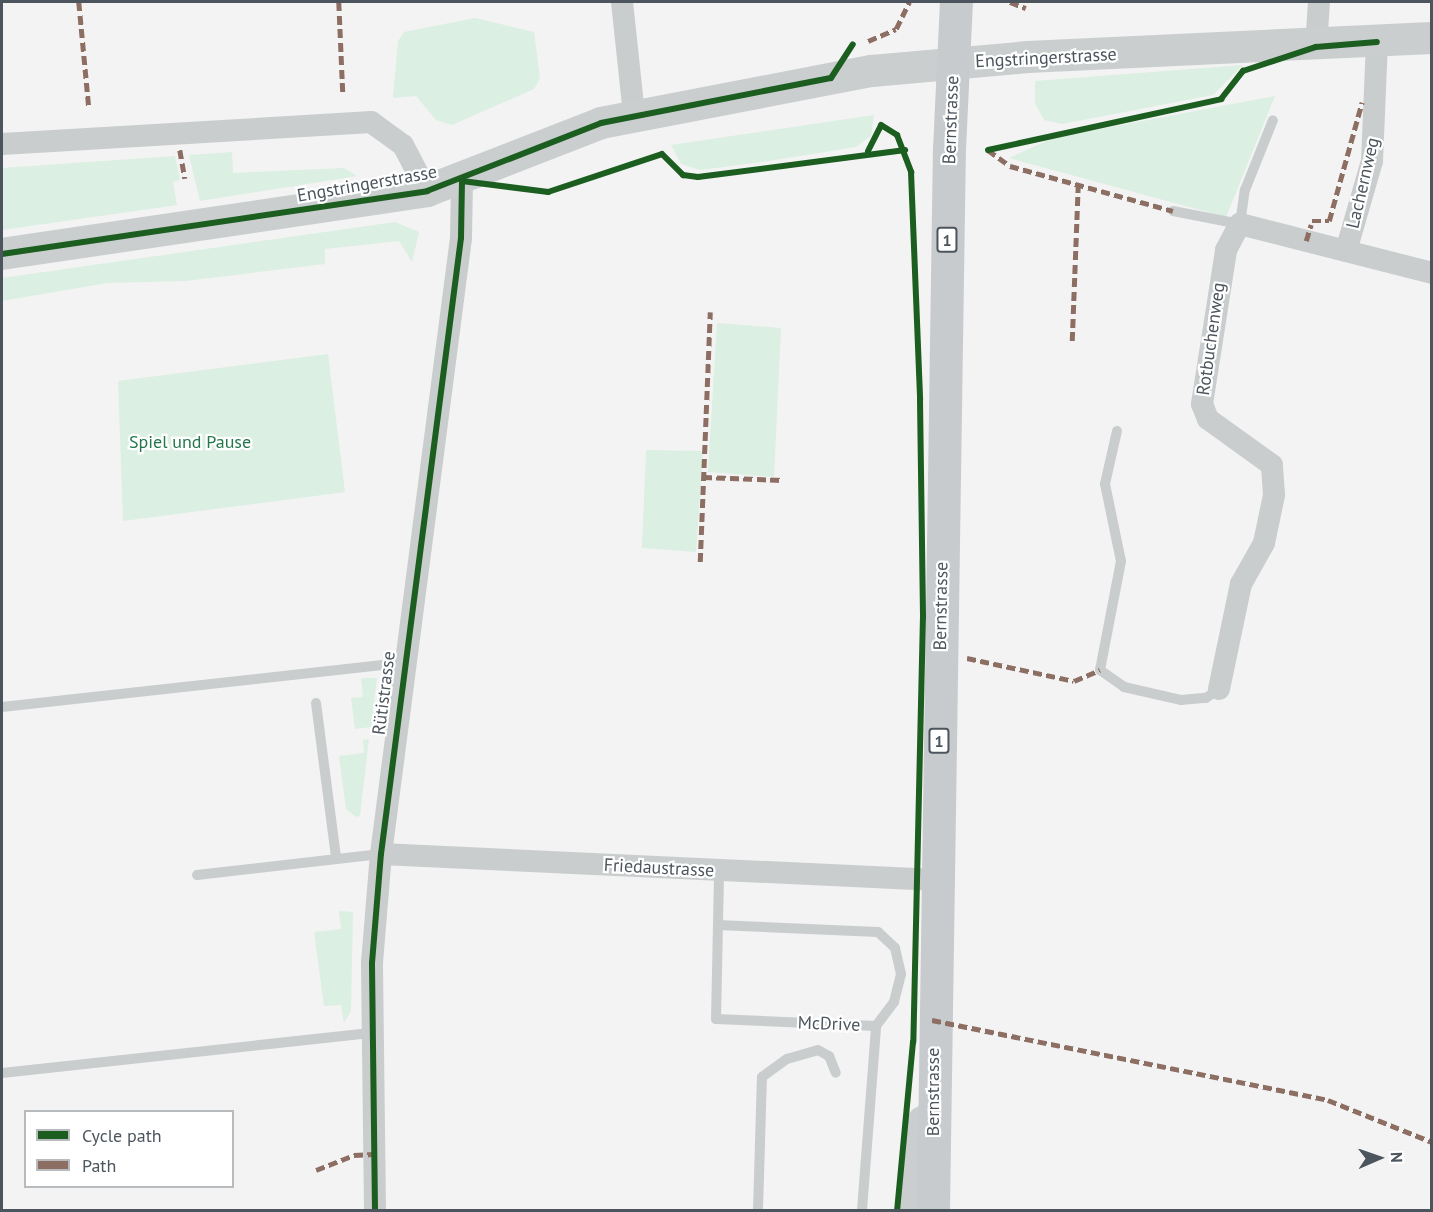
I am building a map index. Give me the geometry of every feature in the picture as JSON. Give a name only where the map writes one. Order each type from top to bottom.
[{"type":"main road","name":"Bernstrasse","points":[[933,1196],[936,880],[956,2]]},
{"type":"main road","name":"Engstringerstrasse","points":[[2,254],[427,191],[462,181],[559,138],[634,115],[872,71],[953,63],[1316,47],[1431,38]]},
{"type":"main road","points":[[911,1210],[933,1047]]},
{"type":"main road","points":[[933,1196],[948,1210]]},
{"type":"street","points":[[622,2],[634,115]]},
{"type":"street","points":[[1316,47],[1319,2]]},
{"type":"street","name":"Lachernweg","points":[[1346,251],[1372,161],[1377,42]]},
{"type":"street","name":"Engstringerstrasse","points":[[2,144],[371,122],[403,145],[427,191]]},
{"type":"street","name":"Rütistrasse","points":[[375,1210],[373,1033],[381,854],[403,663],[461,238],[462,181]]},
{"type":"street","name":"Lachernweg","points":[[1240,224],[1431,273]]},
{"type":"street","name":"Rotbuchenweg","points":[[1219,689],[1241,584],[1264,543],[1274,495],[1272,465],[1214,425],[1202,404],[1223,258],[1240,224]]},
{"type":"street","name":"Friedaustrasse","points":[[381,854],[936,880]]},
{"type":"lane","points":[[1240,224],[1245,190],[1274,120]]},
{"type":"lane","name":"Lachernweg","points":[[1173,211],[1240,224]]},
{"type":"lane","name":"Rotbuchenweg","points":[[1118,431],[1105,484],[1121,561],[1100,670],[1124,687],[1181,700],[1206,698],[1219,689]]},
{"type":"lane","points":[[2,707],[403,663]]},
{"type":"lane","points":[[316,703],[336,858]]},
{"type":"lane","points":[[197,875],[381,854]]},
{"type":"lane","points":[[718,925],[719,871]]},
{"type":"lane","name":"McDrive","points":[[718,925],[878,932],[894,948],[901,974],[894,1002],[876,1026],[716,1019],[718,925]]},
{"type":"lane","points":[[862,1210],[876,1026]]},
{"type":"lane","points":[[2,1073],[373,1033]]},
{"type":"lane","points":[[758,1210],[762,1077],[787,1059],[818,1050],[829,1056],[836,1073]]},
{"type":"green space","points":[[475,18],[534,32],[540,79],[534,89],[452,125],[436,120],[416,96],[393,98],[398,41],[404,32]]},
{"type":"green space","points":[[1243,65],[1213,95],[1062,124],[1044,120],[1035,103],[1035,81]]},
{"type":"green space","points":[[1275,96],[1226,217],[1009,158],[1053,138]]},
{"type":"green space","points":[[874,115],[871,136],[856,147],[762,162],[700,170],[681,164],[671,145]]},
{"type":"green space","points":[[232,152],[233,173],[344,168],[357,176],[200,201],[189,155]]},
{"type":"green space","points":[[175,156],[180,180],[173,182],[177,205],[2,230],[2,168]]},
{"type":"green space","points":[[395,222],[419,232],[412,262],[399,241],[325,249],[325,264],[185,281],[107,283],[2,301],[2,278]]},
{"type":"green space","points":[[717,323],[781,328],[774,477],[708,472]]},
{"type":"green space","name":"Spiel und Pause","points":[[328,354],[345,492],[123,521],[118,381]]},
{"type":"green space","points":[[646,450],[703,451],[696,552],[642,548]]},
{"type":"green space","points":[[361,678],[377,678],[371,727],[355,729],[351,698],[363,697]]},
{"type":"green space","points":[[369,739],[360,816],[356,817],[346,809],[339,756],[364,753],[363,740]]},
{"type":"green space","points":[[339,911],[353,912],[351,1011],[344,1023],[341,1005],[324,1006],[314,932],[341,929]]},
{"type":"marked path","points":[[79,2],[89,107]]},
{"type":"marked path","points":[[339,2],[343,93]]},
{"type":"marked path","points":[[868,41],[896,29],[909,2]]},
{"type":"marked path","points":[[1010,2],[1026,8]]},
{"type":"marked path","points":[[1312,221],[1329,221],[1362,102]]},
{"type":"marked path","points":[[180,150],[185,179]]},
{"type":"marked path","points":[[988,150],[1010,166],[1173,211]]},
{"type":"marked path","points":[[1072,341],[1078,185]]},
{"type":"marked path","points":[[1306,241],[1311,225]]},
{"type":"marked path","points":[[700,562],[710,312]]},
{"type":"marked path","points":[[703,477],[783,480]]},
{"type":"marked path","points":[[967,658],[1074,681],[1100,670]]},
{"type":"marked path","points":[[932,1020],[1328,1100],[1432,1142]]},
{"type":"marked path","points":[[316,1170],[354,1155],[374,1154]]},
{"type":"cycle path","points":[[988,150],[1221,99],[1243,71],[1316,47],[1377,42]]},
{"type":"cycle path","points":[[2,254],[427,191],[601,123],[831,78],[853,44]]},
{"type":"cycle path","points":[[868,151],[881,125],[897,135],[911,172],[920,400],[923,616],[913,1042],[897,1210]]},
{"type":"cycle path","points":[[462,181],[548,192],[662,154],[683,175],[698,177],[905,150]]},
{"type":"cycle path","points":[[375,1210],[372,963],[381,854],[461,238],[462,181]]}]
